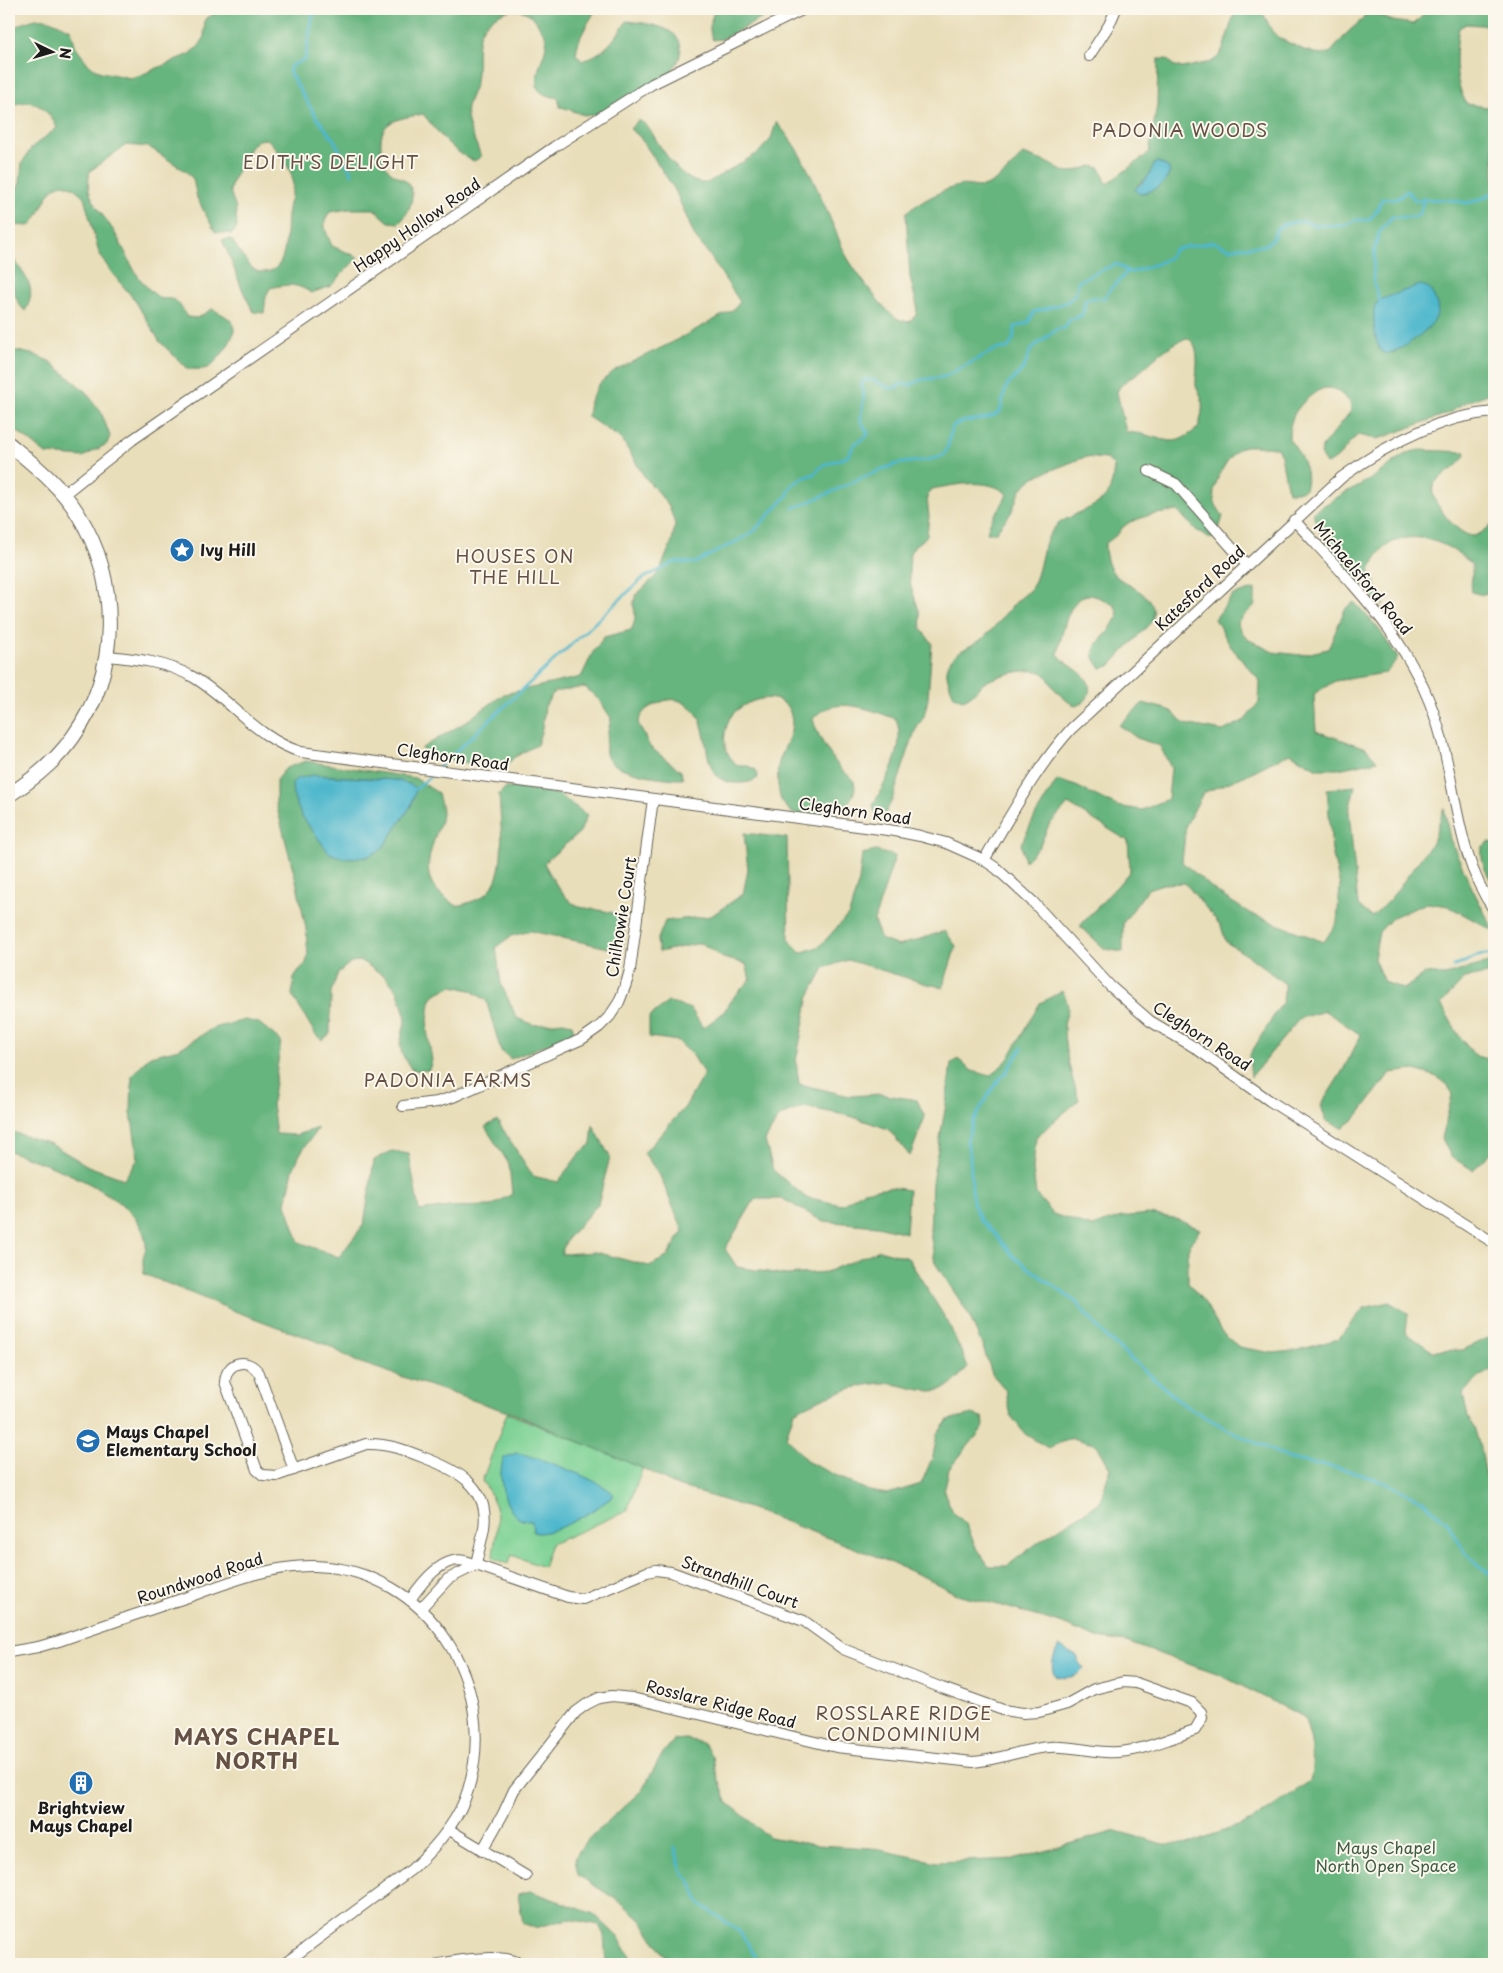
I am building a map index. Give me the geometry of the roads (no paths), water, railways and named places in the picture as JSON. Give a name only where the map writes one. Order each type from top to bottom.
[{"type":"main road","points":[[9,444],[64,494],[89,532],[102,566],[109,605],[108,656],[96,694],[86,717],[74,736],[40,774],[9,795]]},
{"type":"street","name":"Happy Hollow Road","points":[[64,494],[132,440],[562,142],[652,84],[804,9]]},
{"type":"street","points":[[1089,56],[1109,25],[1116,9]]},
{"type":"street","name":"Katesford Road","points":[[984,860],[1052,749],[1071,729],[1342,477],[1393,444],[1422,431],[1454,420],[1494,412]]},
{"type":"street","points":[[1149,472],[1176,484],[1247,565]]},
{"type":"street","name":"Michaelsford Road","points":[[1294,520],[1386,622],[1418,673],[1438,726],[1447,758],[1459,825],[1470,863],[1476,880],[1494,910]]},
{"type":"street","name":"Cleghorn Road","points":[[108,656],[146,660],[178,669],[195,678],[260,731],[287,748],[301,752],[920,836],[946,843],[984,860],[1013,882],[1110,986],[1150,1021],[1194,1047],[1270,1101],[1494,1243]]},
{"type":"street","name":"Chilhowie Court","points":[[403,1106],[437,1102],[452,1097],[582,1039],[599,1027],[610,1016],[619,1002],[630,970],[653,799]]},
{"type":"street","points":[[294,1470],[258,1373],[251,1365],[238,1363],[233,1365],[228,1369],[226,1382],[256,1470],[263,1475],[276,1476],[294,1470],[366,1444],[378,1443],[391,1445],[449,1467],[463,1476],[472,1485],[482,1502],[484,1526],[476,1565],[448,1579],[421,1608]]},
{"type":"street","name":"Strandhill Court","points":[[410,1600],[428,1577],[445,1564],[463,1560],[577,1599],[590,1596],[647,1572],[664,1571],[804,1621],[822,1632]]},
{"type":"street","name":"Roundwood Road","points":[[9,1652],[38,1647],[254,1574],[293,1566],[317,1566],[359,1574],[380,1582],[421,1608],[452,1648],[465,1672],[473,1700],[476,1748],[468,1791],[460,1810],[448,1829],[426,1856],[412,1869],[284,1964]]},
{"type":"street","name":"Rosslare Ridge Road","points":[[482,1851],[514,1790],[523,1778],[576,1712],[599,1698],[612,1696],[648,1701],[810,1741],[856,1750],[973,1762],[990,1761],[1047,1747],[1106,1752],[1123,1752],[1139,1749],[1195,1730],[1202,1718],[1201,1712],[1192,1703],[1136,1683],[1123,1682],[1094,1689],[1068,1704],[1039,1712],[1003,1710],[843,1649],[822,1632]]},
{"type":"street","points":[[448,1829],[526,1876]]},
{"type":"street","points":[[439,1964],[506,1958],[515,1960],[520,1964]]},
{"type":"water","points":[[1158,162],[1169,168],[1168,178],[1160,186],[1149,192],[1139,194],[1135,189],[1147,178],[1155,163]]},
{"type":"water","points":[[1420,285],[1425,286],[1432,292],[1437,305],[1435,319],[1426,330],[1411,342],[1396,351],[1383,353],[1376,338],[1374,308],[1379,300]]},
{"type":"water","points":[[313,775],[396,780],[412,785],[416,789],[411,806],[382,849],[367,857],[343,858],[329,853],[301,815],[293,795],[292,784],[296,779]]},
{"type":"water","points":[[516,1453],[537,1458],[569,1470],[609,1490],[614,1495],[599,1507],[562,1527],[541,1533],[533,1532],[532,1521],[520,1519],[512,1512],[505,1497],[501,1480],[504,1458]]},
{"type":"water","points":[[1059,1646],[1078,1657],[1078,1661],[1084,1669],[1081,1672],[1067,1678],[1055,1676],[1052,1665]]},
{"type":"waterway","points":[[314,9],[305,59],[291,66],[289,72],[317,118],[334,140],[352,174]]},
{"type":"waterway","points":[[439,767],[642,579],[675,562],[695,563],[752,533],[787,496],[792,485],[814,474],[823,465],[847,457],[854,446],[866,437],[868,433],[861,421],[864,398],[862,384],[865,379],[875,381],[889,388],[895,388],[901,384],[911,385],[920,380],[944,377],[996,349],[1008,348],[1013,340],[1015,327],[1028,323],[1034,312],[1068,301],[1077,290],[1078,282],[1116,264],[1132,272],[1166,260],[1175,249],[1214,242],[1230,249],[1266,245],[1273,239],[1276,230],[1284,224],[1302,221],[1316,225],[1340,226],[1355,220],[1369,220],[1376,212],[1382,199],[1397,199],[1407,191],[1416,201],[1424,199],[1450,200],[1467,203],[1479,200],[1494,192]]},
{"type":"waterway","points":[[1379,300],[1373,280],[1375,247],[1379,233],[1392,217],[1416,217],[1420,212],[1424,199]]},
{"type":"waterway","points":[[793,508],[894,465],[938,458],[944,455],[953,426],[965,421],[994,416],[1000,412],[1006,387],[1024,368],[1030,352],[1035,346],[1057,329],[1065,328],[1069,320],[1081,316],[1085,300],[1104,298],[1127,271]]},
{"type":"waterway","points":[[416,789],[435,772]]},
{"type":"waterway","points":[[1454,967],[1477,956],[1494,954]]},
{"type":"waterway","points":[[1022,1048],[1007,1071],[994,1086],[973,1121],[967,1141],[970,1155],[973,1203],[981,1221],[1014,1257],[1077,1303],[1104,1335],[1184,1405],[1229,1430],[1290,1459],[1343,1469],[1384,1482],[1423,1501],[1447,1522],[1466,1553],[1482,1569],[1494,1576]]},
{"type":"waterway","points":[[675,1848],[682,1872],[690,1881],[700,1904],[739,1931],[751,1948],[757,1964]]},
{"type":"place","name":"Ivy Hill","points":[[182,550]]},
{"type":"place","name":"Mays Chapel Elementary School","points":[[88,1441]]},
{"type":"place","name":"Brightview Mays Chapel","points":[[81,1783]]},
{"type":"district","name":"PADONIA WOODS","points":[[1180,131]]},
{"type":"district","name":"EDITH'S DELIGHT","points":[[331,163]]},
{"type":"district","name":"HOUSES ON THE HILL","points":[[515,567]]},
{"type":"district","name":"PADONIA FARMS","points":[[448,1081]]},
{"type":"district","name":"ROSSLARE RIDGE CONDOMINIUM","points":[[904,1724]]},
{"type":"district","name":"MAYS CHAPEL NORTH","points":[[257,1750]]},
{"type":"park label","name":"Mays Chapel North Open Space","points":[[1386,1857]]}]
